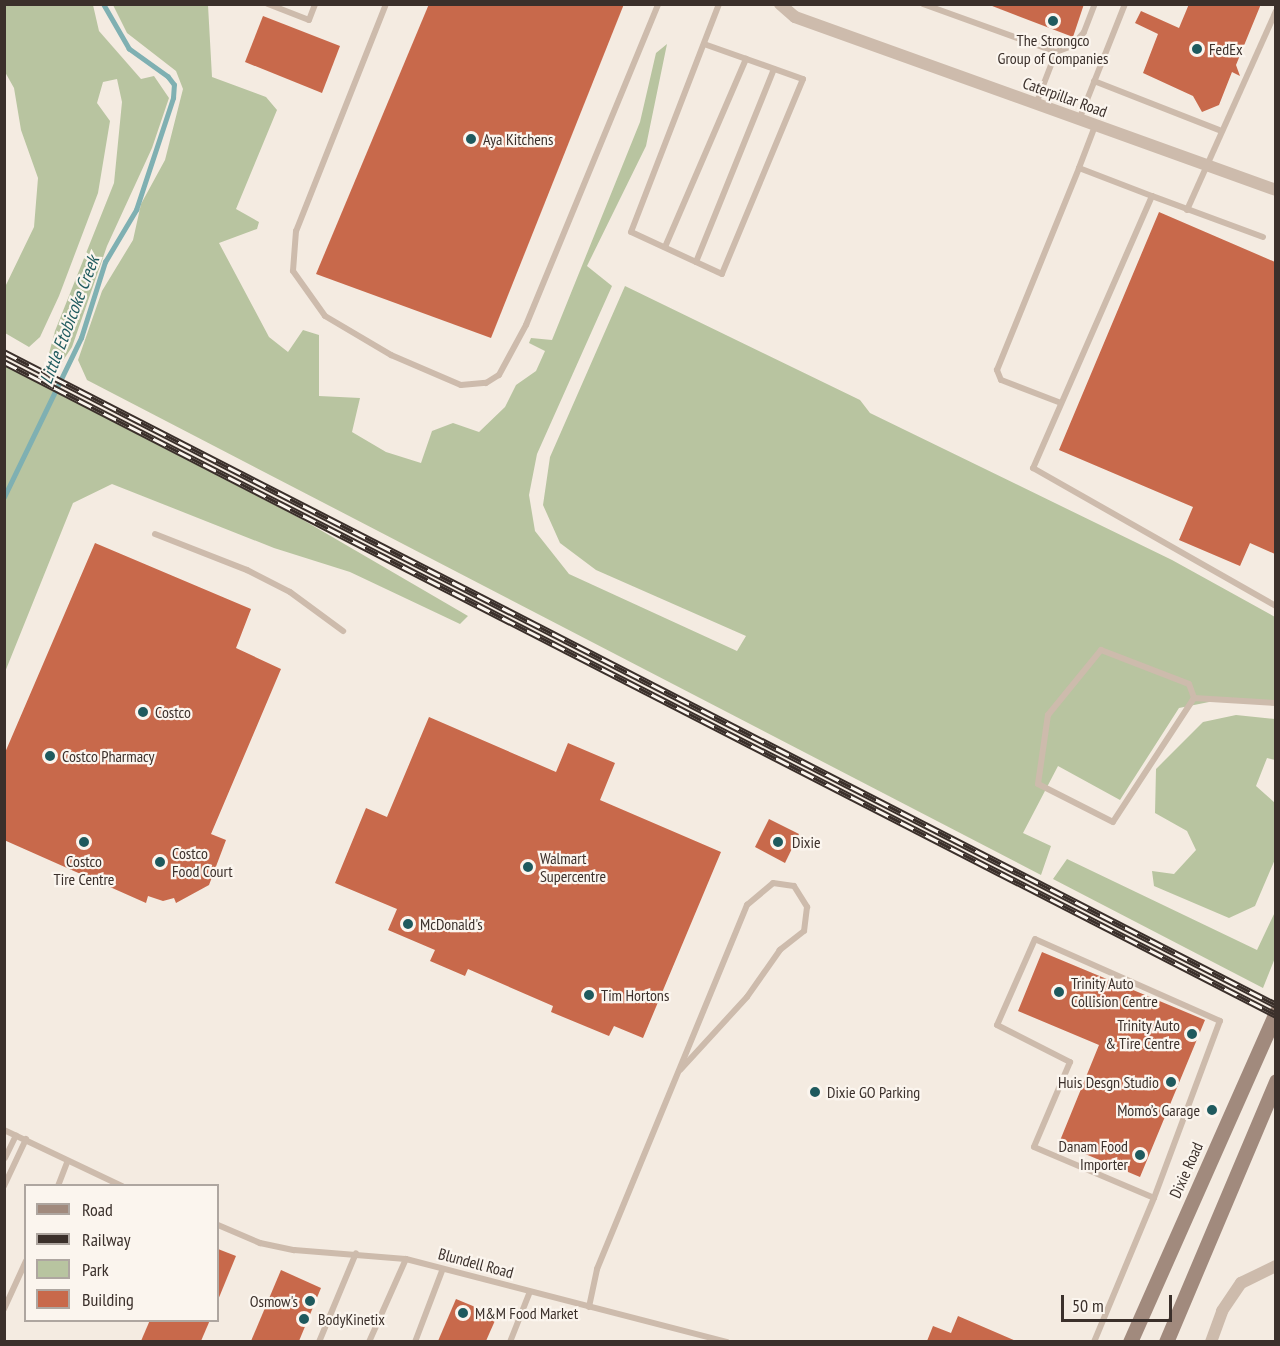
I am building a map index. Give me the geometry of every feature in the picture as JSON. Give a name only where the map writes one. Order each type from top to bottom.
[{"type":"main road","name":"Dixie Road","points":[[1130,1341],[1275,1012]]},
{"type":"main road","points":[[1166,1341],[1275,1081]]},
{"type":"street","name":"Caterpillar Road","points":[[780,4],[795,17],[1275,190]]},
{"type":"street","points":[[1211,1341],[1222,1311],[1241,1283],[1275,1266]]},
{"type":"lane","points":[[268,4],[309,20],[315,4]]},
{"type":"lane","points":[[386,4],[296,231],[293,271],[325,316],[391,355],[461,385],[486,383],[499,375],[526,325],[658,4]]},
{"type":"lane","points":[[704,44],[803,79],[722,274],[631,232],[719,4]]},
{"type":"lane","points":[[922,4],[1056,52],[1072,46],[1084,32],[1095,4]]},
{"type":"lane","points":[[1079,120],[1125,4]]},
{"type":"lane","points":[[1187,210],[1203,164],[1275,11]]},
{"type":"lane","points":[[1036,104],[1056,52]]},
{"type":"lane","points":[[665,247],[746,59]]},
{"type":"lane","points":[[696,262],[774,69]]},
{"type":"lane","points":[[1094,81],[1219,130]]},
{"type":"lane","points":[[1061,404],[1001,380],[997,370],[1095,126]]},
{"type":"lane","points":[[1078,168],[1263,237]]},
{"type":"lane","points":[[1152,196],[1033,468],[1275,606]]},
{"type":"lane","points":[[155,534],[247,570],[290,592],[343,631]]},
{"type":"lane","points":[[1101,650],[1189,684],[1194,698],[1113,822],[1038,784],[1048,715],[1101,650]]},
{"type":"lane","points":[[1194,698],[1275,703]]},
{"type":"lane","points":[[589,1307],[597,1269],[747,905],[773,883],[794,886],[807,907],[804,931],[780,950],[747,997],[680,1070]]},
{"type":"lane","points":[[1094,1341],[1154,1198],[1220,1021],[1035,939],[997,1025],[1070,1062],[1034,1146],[1154,1198]]},
{"type":"lane","points":[[4,1130],[26,1139],[67,1162],[120,1184]]},
{"type":"lane","points":[[5,1158],[16,1135]]},
{"type":"lane","points":[[4,1186],[26,1139]]},
{"type":"lane","points":[[58,1184],[67,1162]]},
{"type":"lane","name":"Blundell Road","points":[[219,1225],[260,1243],[406,1259],[529,1294],[727,1341]]},
{"type":"lane","points":[[319,1341],[356,1253]]},
{"type":"lane","points":[[369,1341],[406,1259]]},
{"type":"lane","points":[[4,1309],[24,1265]]},
{"type":"lane","points":[[415,1341],[442,1271]]},
{"type":"lane","points":[[510,1341],[529,1294]]},
{"type":"green space","points":[[5,4],[93,5],[99,31],[141,79],[154,76],[169,98],[152,148],[107,246],[72,347],[56,371],[46,365],[55,331],[114,183],[122,102],[117,79],[103,82],[97,103],[110,121],[98,193],[59,296],[40,337],[29,347],[5,333],[5,287],[34,227],[38,178],[21,130],[14,88],[5,72]]},
{"type":"green space","points":[[113,5],[208,5],[212,77],[266,97],[277,110],[236,209],[259,222],[257,229],[219,243],[269,337],[288,352],[303,330],[319,335],[319,396],[360,398],[352,432],[386,452],[421,463],[432,431],[453,423],[479,432],[505,407],[516,385],[536,371],[545,351],[529,343],[531,338],[552,340],[640,122],[656,53],[667,44],[646,146],[587,266],[612,286],[537,454],[529,495],[535,531],[569,574],[737,651],[746,636],[596,570],[560,543],[543,505],[550,457],[625,286],[860,400],[870,413],[1172,560],[1275,617],[1275,704],[1229,698],[1179,708],[1120,800],[1058,766],[1023,833],[1051,846],[1041,875],[87,380],[78,360],[102,291],[133,240],[141,204],[165,160],[183,89],[176,71],[127,33]]},
{"type":"green space","points":[[5,366],[298,517],[468,616],[460,624],[350,572],[274,548],[112,484],[73,503],[5,672]]},
{"type":"green space","points":[[1236,715],[1275,719],[1275,760],[1267,758],[1256,786],[1275,803],[1276,857],[1255,906],[1229,918],[1154,886],[1152,871],[1174,874],[1196,850],[1187,831],[1155,813],[1156,769],[1203,722]]},
{"type":"green space","points":[[1067,859],[1257,950],[1275,912],[1275,958],[1263,988],[1053,879]]},
{"type":"building","name":"Aya Kitchens","points":[[429,4],[624,4],[491,338],[316,274]]},
{"type":"building","name":"The Strongco Group of Companies","points":[[987,4],[1084,4],[1073,37]]},
{"type":"building","name":"FedEx","points":[[1189,4],[1261,4],[1236,65],[1240,76],[1232,72],[1219,105],[1202,112],[1193,96],[1143,73],[1158,34],[1135,23],[1141,11],[1179,28]]},
{"type":"building","points":[[263,16],[340,46],[322,93],[245,62]]},
{"type":"building","points":[[1159,212],[1275,262],[1275,554],[1250,543],[1240,566],[1179,540],[1193,507],[1059,450]]},
{"type":"building","name":"Costco","points":[[95,543],[251,609],[236,648],[281,669],[211,834],[226,840],[209,885],[176,903],[174,898],[163,901],[148,896],[146,903],[4,840],[4,755]]},
{"type":"building","name":"Walmart Supercentre","points":[[429,717],[556,772],[568,743],[615,763],[600,800],[721,852],[643,1038],[614,1026],[609,1036],[551,1012],[553,1006],[468,969],[465,976],[430,961],[435,950],[388,930],[397,909],[335,883],[366,808],[387,817]]},
{"type":"building","points":[[769,819],[799,834],[785,863],[755,847]]},
{"type":"building","points":[[1042,952],[1205,1020],[1140,1177],[1059,1143],[1099,1045],[1018,1011]]},
{"type":"building","points":[[219,1249],[236,1256],[219,1298]]},
{"type":"building","points":[[281,1270],[321,1288],[299,1341],[251,1341]]},
{"type":"building","points":[[456,1299],[497,1316],[486,1341],[438,1341]]},
{"type":"building","points":[[958,1316],[1016,1341],[927,1341],[933,1326],[951,1333]]},
{"type":"building","points":[[149,1322],[209,1322],[201,1341],[141,1341]]},
{"type":"waterway","name":"Little Etobicoke Creek","points":[[4,497],[81,338],[105,262],[136,210],[173,98],[174,85],[168,77],[129,49],[103,4]]},
{"type":"railway","points":[[4,352],[1276,1005]]},
{"type":"railway","points":[[4,362],[1276,1015]]},
{"type":"place","name":"The Strongco Group of Companies","points":[[1053,21]]},
{"type":"place","name":"FedEx","points":[[1197,49]]},
{"type":"place","name":"Aya Kitchens","points":[[471,139]]},
{"type":"place","name":"Costco","points":[[143,712]]},
{"type":"place","name":"Costco Pharmacy","points":[[50,756]]},
{"type":"place","name":"Costco Tire Centre","points":[[84,842]]},
{"type":"place","name":"Dixie","points":[[778,842]]},
{"type":"place","name":"Costco Food Court","points":[[160,862]]},
{"type":"place","name":"Walmart Supercentre","points":[[528,867]]},
{"type":"place","name":"McDonald's","points":[[408,924]]},
{"type":"place","name":"Trinity Auto Collision Centre","points":[[1059,992]]},
{"type":"place","name":"Tim Hortons","points":[[589,995]]},
{"type":"place","name":"Trinity Auto & Tire Centre","points":[[1192,1034]]},
{"type":"place","name":"Huis Desgn Studio","points":[[1171,1082]]},
{"type":"place","name":"Dixie GO Parking","points":[[815,1092]]},
{"type":"place","name":"Momo’s Garage","points":[[1212,1110]]},
{"type":"place","name":"Danam Food Importer","points":[[1140,1155]]},
{"type":"place","name":"Osmow's","points":[[310,1301]]},
{"type":"place","name":"M&M Food Market","points":[[463,1313]]},
{"type":"place","name":"BodyKinetix","points":[[304,1319]]}]
